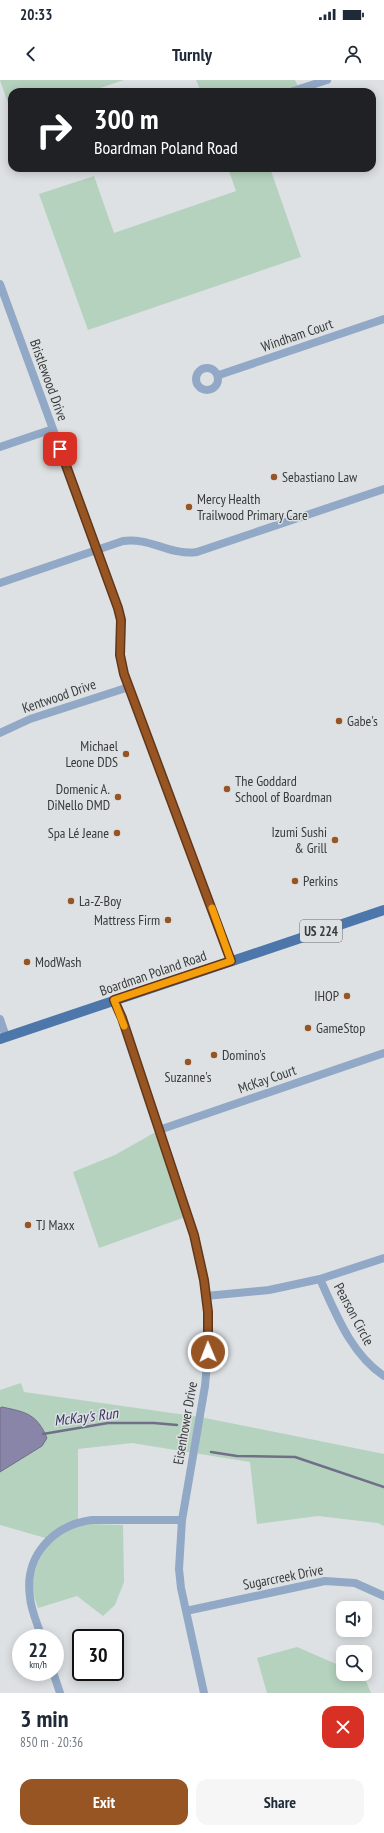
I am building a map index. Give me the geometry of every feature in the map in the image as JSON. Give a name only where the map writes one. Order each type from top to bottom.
[{"type":"main road","name":"Boardman Poland Road","points":[[3,1038],[384,910]]},
{"type":"street","points":[[302,88],[327,80]]},
{"type":"street","name":"Bristlewood Drive","points":[[0,284],[5,309],[53,429],[119,613],[120,655],[128,686],[231,961]]},
{"type":"street","name":"Windham Court","points":[[219,375],[384,319]]},
{"type":"street","points":[[0,447],[53,429]]},
{"type":"street","points":[[0,583],[123,541],[136,540],[150,542],[174,552],[197,552],[384,488]]},
{"type":"street","name":"Kentwood Drive","points":[[0,734],[30,719],[128,686]]},
{"type":"street","name":"Eisenhower Drive","points":[[114,1000],[194,1235],[206,1296],[208,1352],[205,1386],[182,1520],[179,1569],[186,1611],[204,1693]]},
{"type":"street","points":[[0,1019],[3,1038]]},
{"type":"street","name":"McKay Court","points":[[159,1130],[384,1053]]},
{"type":"street","name":"Pearson Circle","points":[[206,1296],[269,1290],[320,1279],[384,1258]]},
{"type":"street","name":"Pearson Circle","points":[[320,1279],[359,1353],[375,1370],[384,1376]]},
{"type":"street","points":[[39,1629],[30,1601],[29,1586],[34,1562],[40,1549],[49,1539],[62,1529],[80,1522],[92,1520],[182,1520]]},
{"type":"street","name":"Sugarcreek Drive","points":[[186,1611],[325,1581],[355,1583],[384,1596]]},
{"type":"street","points":[[56,1681],[60,1693]]},
{"type":"green space","points":[[0,80],[124,80],[100,88],[8,88],[8,103]]},
{"type":"green space","points":[[196,80],[295,80],[299,88],[199,88]]},
{"type":"green space","points":[[229,172],[271,172],[301,257],[88,330],[39,194],[94,176],[114,233],[236,191]]},
{"type":"green space","points":[[159,1130],[188,1216],[99,1248],[73,1172],[115,1155]]},
{"type":"green space","points":[[21,1383],[24,1392],[200,1417],[384,1454],[384,1526],[378,1523],[318,1516],[257,1524],[250,1462],[132,1443],[78,1449],[78,1522],[49,1539],[0,1525],[0,1390]]},
{"type":"green space","points":[[90,1524],[123,1525],[124,1582],[115,1605],[103,1616],[77,1596],[38,1608],[33,1587],[39,1560],[50,1544],[64,1532],[74,1527]]},
{"type":"green space","points":[[297,1647],[336,1664],[336,1681],[366,1681],[371,1693],[267,1693],[257,1658]]},
{"type":"shaded area","points":[[2,1407],[30,1415],[39,1424],[47,1438],[42,1446],[0,1472],[0,1408]]},
{"type":"waterway","name":"McKay's Run","points":[[43,1434],[108,1423],[154,1423],[177,1425]]},
{"type":"waterway","name":"McKay's Run","points":[[211,1452],[237,1456],[295,1457],[384,1487]]},
{"type":"slow traffic","points":[[124,1026],[114,1000],[231,961],[212,908]]},
{"type":"place","name":"Sebastiano Law","points":[[274,477]]},
{"type":"place","name":"Mercy Health Trailwood Primary Care","points":[[189,507]]},
{"type":"place","name":"Gabe's","points":[[339,721]]},
{"type":"place","name":"Michael Leone DDS","points":[[126,754]]},
{"type":"place","name":"The Goddard School of Boardman","points":[[227,789]]},
{"type":"place","name":"Domenic A. DiNello DMD","points":[[118,797]]},
{"type":"place","name":"Spa Lé Jeane","points":[[117,833]]},
{"type":"place","name":"Izumi Sushi & Grill","points":[[335,840]]},
{"type":"place","name":"Perkins","points":[[295,881]]},
{"type":"place","name":"La-Z-Boy","points":[[71,901]]},
{"type":"place","name":"Mattress Firm","points":[[168,920]]},
{"type":"place","name":"ModWash","points":[[27,962]]},
{"type":"place","name":"IHOP","points":[[347,996]]},
{"type":"place","name":"GameStop","points":[[308,1028]]},
{"type":"place","name":"Domino's","points":[[214,1055]]},
{"type":"place","name":"Suzanne's","points":[[188,1062]]},
{"type":"place","name":"TJ Maxx","points":[[28,1225]]},
{"type":"route","points":[[60,449],[118,608],[121,620],[119,642],[120,655],[124,674],[231,961],[114,1000],[122,1018],[194,1235],[204,1280],[208,1312],[208,1352]]}]
